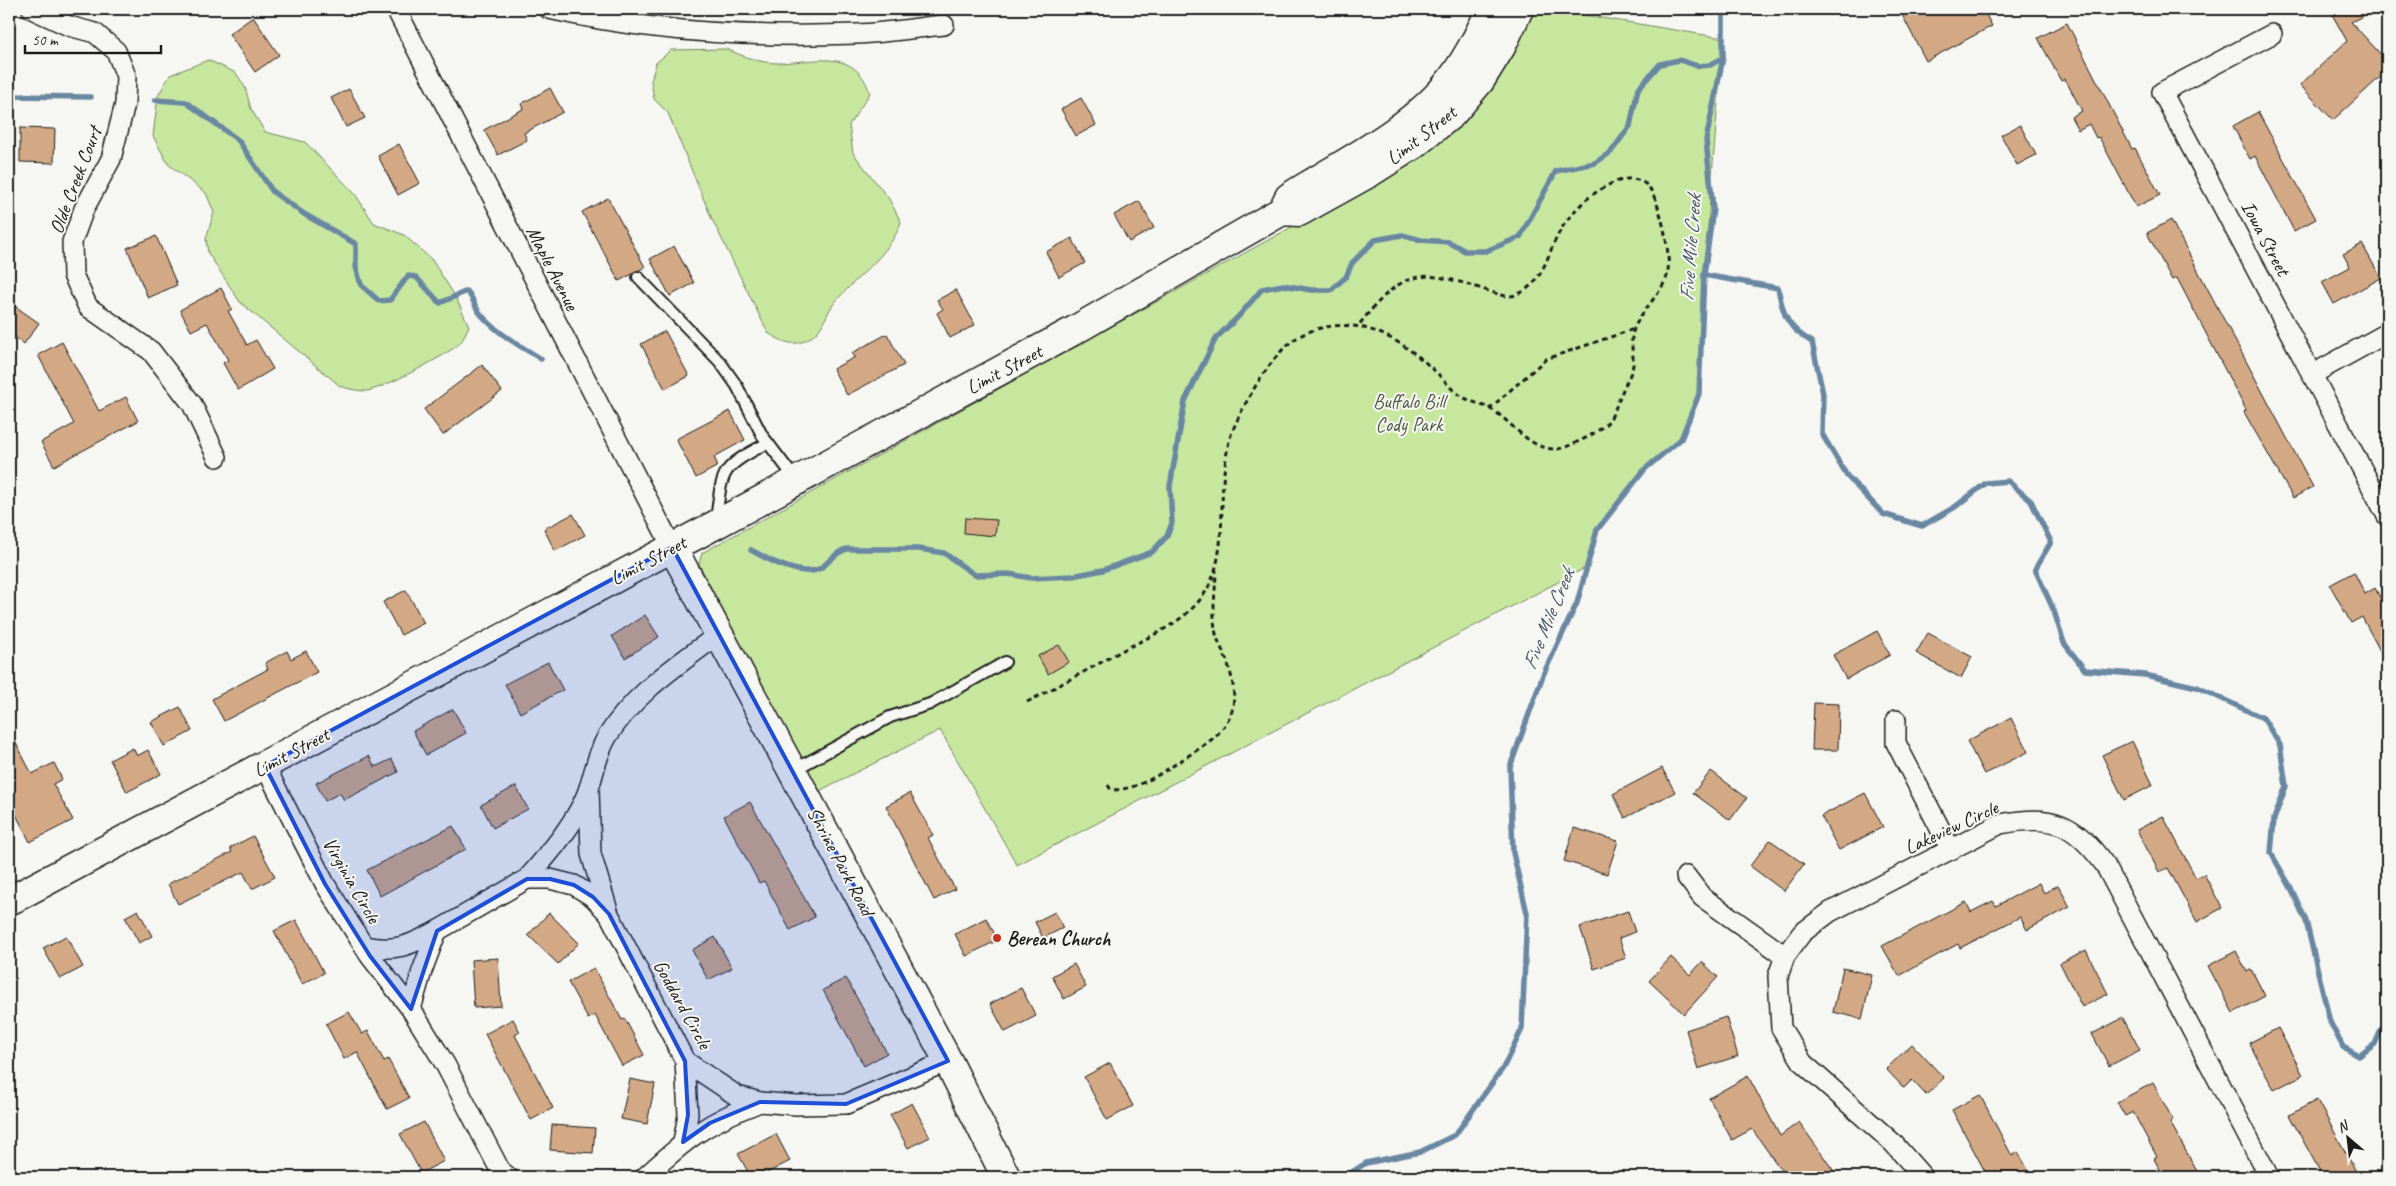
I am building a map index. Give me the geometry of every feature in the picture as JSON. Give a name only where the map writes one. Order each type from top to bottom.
[{"type":"street","name":"Olde Creek Court","points":[[32,9],[69,26],[96,33],[116,51],[126,76],[125,104],[111,159],[84,208],[72,242],[73,275],[88,307],[151,351],[192,404],[217,457]]},
{"type":"street","name":"Maple Avenue","points":[[396,9],[672,547]]},
{"type":"street","points":[[549,9],[583,17],[673,30],[749,34],[858,34],[944,25]]},
{"type":"street","name":"Limit Street","points":[[1282,211],[1289,196],[1377,142],[1412,117],[1444,88],[1470,52],[1491,9]]},
{"type":"street","name":"Limit Street","points":[[9,901],[797,481],[1075,330],[1282,211],[1299,212],[1371,172],[1415,144],[1452,114],[1480,81],[1501,47],[1519,9]]},
{"type":"street","name":"Iowa Street","points":[[2272,34],[2162,92],[2387,516]]},
{"type":"street","points":[[2313,374],[2387,333]]},
{"type":"street","name":"Shrine Park Road","points":[[672,547],[948,1061],[1006,1177]]},
{"type":"street","name":"Goddard Circle","points":[[719,634],[654,684],[621,716],[606,738],[594,762],[589,788],[591,854],[609,914],[685,1061],[737,1096],[760,1102],[796,1106],[846,1104],[948,1061]]},
{"type":"street","points":[[1896,720],[1896,743],[1951,850]]},
{"type":"street","name":"Virginia Circle","points":[[265,766],[325,884],[364,946],[412,1008],[445,1064],[500,1170],[508,1177]]},
{"type":"street","name":"Goddard Circle","points":[[528,879],[562,837],[589,788]]},
{"type":"street","name":"Lakeview Circle","points":[[1923,1177],[1893,1143],[1803,1063],[1781,1028],[1778,976],[1785,956],[1802,933],[1830,912],[2000,824],[2030,818],[2062,824],[2087,840],[2105,864],[2269,1177]]},
{"type":"street","points":[[1686,876],[1702,898],[1785,956]]},
{"type":"street","points":[[364,946],[383,950],[403,948],[438,931],[528,879],[550,879],[574,885],[593,897],[609,914]]},
{"type":"street","points":[[412,1008],[422,970],[438,931]]},
{"type":"street","points":[[682,1142],[688,1115],[685,1061]]},
{"type":"street","points":[[645,1177],[682,1142],[710,1123],[760,1102]]},
{"type":"lane","points":[[638,277],[720,362],[737,386],[768,443],[797,481]]},
{"type":"lane","points":[[715,525],[719,492],[725,471],[735,460],[768,443]]},
{"type":"lane","points":[[793,770],[890,717],[930,704],[1005,662]]},
{"type":"path","points":[[1108,785],[1111,790],[1121,790],[1157,776],[1216,738],[1226,728],[1233,697],[1233,683],[1214,627],[1216,565],[1224,472],[1230,437],[1246,404],[1270,366],[1292,341],[1317,329],[1368,327],[1403,346],[1440,376],[1455,392],[1467,400],[1489,409],[1540,447],[1562,449],[1599,429],[1611,419],[1633,368],[1630,344],[1634,329],[1666,278],[1669,268],[1665,237],[1653,195],[1648,187],[1639,180],[1629,179],[1600,191],[1570,216],[1558,233],[1534,283],[1517,295],[1511,297],[1502,295],[1456,279],[1416,277],[1406,279],[1386,293],[1358,326]]},
{"type":"path","points":[[1489,409],[1546,359],[1634,329]]},
{"type":"path","points":[[1027,702],[1173,624],[1198,603],[1205,593],[1216,565]]},
{"type":"highlighted area","points":[[672,547],[948,1061],[846,1104],[760,1102],[710,1123],[683,1142],[688,1115],[685,1061],[609,914],[593,897],[574,885],[550,879],[527,879],[437,931],[411,1009],[370,956],[325,884],[265,766]]},
{"type":"green space","name":"Buffalo Bill Cody Park","points":[[1532,9],[1548,9],[1723,38],[1704,275],[1699,394],[1681,439],[1645,469],[1597,530],[1587,567],[1017,865],[940,730],[815,793],[699,564],[702,553],[1328,207],[1467,116],[1496,82],[1514,54]]},
{"type":"green space","points":[[726,49],[751,59],[771,63],[832,60],[844,63],[863,78],[870,93],[849,125],[853,153],[889,199],[901,222],[896,234],[882,254],[836,301],[816,333],[799,343],[786,342],[768,333],[711,217],[668,113],[654,99],[651,81],[656,63],[671,50]]},
{"type":"green space","points":[[208,60],[236,73],[245,87],[251,109],[265,132],[305,142],[355,194],[374,223],[404,235],[432,260],[455,296],[469,326],[460,343],[430,362],[375,389],[367,391],[353,390],[340,386],[240,302],[208,253],[206,239],[214,212],[206,193],[168,164],[153,136],[158,96],[170,75]]},
{"type":"building","points":[[1899,9],[1983,9],[1992,26],[1926,61]]},
{"type":"building","points":[[2329,9],[2377,9],[2351,22],[2387,61],[2387,71],[2333,120],[2300,85],[2347,41]]},
{"type":"building","points":[[253,17],[279,55],[255,72],[229,34]]},
{"type":"building","points":[[2067,23],[2132,149],[2135,148],[2160,195],[2136,207],[2099,137],[2096,138],[2089,124],[2078,130],[2071,117],[2082,111],[2065,79],[2061,81],[2038,38]]},
{"type":"building","points":[[550,88],[563,112],[524,133],[527,140],[498,155],[484,130],[523,109],[521,104]]},
{"type":"building","points":[[349,89],[365,118],[346,127],[331,98]]},
{"type":"building","points":[[1081,98],[1096,125],[1076,136],[1061,109]]},
{"type":"building","points":[[2258,112],[2316,219],[2294,231],[2255,156],[2250,159],[2233,126]]},
{"type":"building","points":[[2020,125],[2036,155],[2017,165],[2001,135]]},
{"type":"building","points":[[20,128],[55,129],[54,163],[20,162]]},
{"type":"building","points":[[399,144],[420,183],[398,195],[378,156]]},
{"type":"building","points":[[608,198],[645,267],[619,281],[582,212]]},
{"type":"building","points":[[1139,201],[1154,228],[1129,242],[1114,215]]},
{"type":"building","points":[[2171,220],[2313,487],[2293,498],[2244,412],[2246,410],[2177,278],[2172,280],[2147,233]]},
{"type":"building","points":[[156,236],[177,285],[148,298],[127,248]]},
{"type":"building","points":[[1072,238],[1085,263],[1059,277],[1046,252]]},
{"type":"building","points":[[2362,244],[2381,278],[2334,304],[2322,282],[2350,267],[2343,254]]},
{"type":"building","points":[[674,246],[694,283],[670,296],[650,259]]},
{"type":"building","points":[[221,288],[232,309],[228,311],[247,345],[256,340],[273,369],[238,390],[223,363],[228,360],[207,323],[191,331],[180,310]]},
{"type":"building","points":[[956,290],[975,325],[950,338],[937,313],[943,309],[937,300]]},
{"type":"building","points":[[9,302],[39,323],[24,344],[9,332]]},
{"type":"building","points":[[665,331],[689,376],[665,389],[641,344]]},
{"type":"building","points":[[887,334],[904,365],[847,395],[833,369],[855,357],[852,353]]},
{"type":"building","points":[[62,342],[99,411],[126,397],[138,421],[54,466],[41,442],[74,424],[38,355]]},
{"type":"building","points":[[482,365],[502,391],[443,435],[424,409]]},
{"type":"building","points":[[730,411],[745,440],[714,457],[718,466],[696,478],[676,439]]},
{"type":"building","points":[[573,514],[585,535],[555,551],[544,529]]},
{"type":"building","points":[[965,518],[997,520],[995,536],[964,533]]},
{"type":"building","points":[[2354,572],[2365,594],[2375,588],[2387,610],[2387,664],[2362,617],[2351,623],[2330,585]]},
{"type":"building","points":[[406,590],[424,623],[401,635],[383,602]]},
{"type":"building","points":[[645,615],[659,637],[625,658],[612,636]]},
{"type":"building","points":[[1877,631],[1890,655],[1846,679],[1833,655]]},
{"type":"building","points":[[1928,633],[1972,657],[1961,678],[1916,653]]},
{"type":"building","points":[[1059,645],[1069,662],[1048,674],[1038,656]]},
{"type":"building","points":[[287,651],[291,659],[306,651],[317,672],[224,721],[212,699],[268,669],[265,663]]},
{"type":"building","points":[[548,662],[563,690],[520,713],[505,684]]},
{"type":"building","points":[[1814,703],[1839,704],[1838,750],[1812,750]]},
{"type":"building","points":[[180,707],[192,731],[164,746],[151,722]]},
{"type":"building","points":[[453,709],[466,733],[426,755],[413,731]]},
{"type":"building","points":[[2011,718],[2028,752],[1984,774],[1967,741]]},
{"type":"building","points":[[9,730],[32,774],[54,763],[62,779],[53,784],[73,820],[30,842],[9,801]]},
{"type":"building","points":[[2132,741],[2153,785],[2124,800],[2102,755]]},
{"type":"building","points":[[133,748],[137,756],[148,750],[161,774],[127,792],[110,760]]},
{"type":"building","points":[[369,756],[375,767],[392,759],[398,772],[344,800],[340,793],[325,801],[316,783]]},
{"type":"building","points":[[1662,768],[1675,792],[1625,818],[1613,794]]},
{"type":"building","points":[[1711,771],[1747,798],[1730,820],[1693,793]]},
{"type":"building","points":[[516,786],[528,809],[493,828],[481,805]]},
{"type":"building","points":[[910,793],[933,835],[928,838],[955,889],[934,900],[886,806]]},
{"type":"building","points":[[1865,793],[1883,827],[1839,850],[1821,816]]},
{"type":"building","points":[[750,802],[815,917],[790,930],[764,881],[759,883],[724,816]]},
{"type":"building","points":[[2163,816],[2196,878],[2204,874],[2222,908],[2197,922],[2168,868],[2159,872],[2137,830]]},
{"type":"building","points":[[453,826],[466,849],[380,896],[367,870]]},
{"type":"building","points":[[1574,828],[1618,841],[1607,874],[1564,861]]},
{"type":"building","points":[[253,836],[275,877],[252,889],[243,872],[178,904],[168,884],[232,852],[230,848]]},
{"type":"building","points":[[1770,840],[1804,864],[1784,891],[1750,866]]},
{"type":"building","points":[[2039,883],[2044,893],[2058,885],[2070,907],[2027,930],[2020,917],[1960,948],[1958,944],[1899,976],[1882,946],[1966,902],[1971,912],[1993,901],[1996,906]]},
{"type":"building","points":[[138,910],[152,936],[139,943],[125,917]]},
{"type":"building","points":[[1628,911],[1635,932],[1619,938],[1626,958],[1594,969],[1580,927]]},
{"type":"building","points":[[1055,912],[1063,928],[1043,938],[1035,922]]},
{"type":"building","points":[[549,913],[579,943],[558,964],[528,935]]},
{"type":"building","points":[[986,918],[998,940],[966,956],[955,934]]},
{"type":"building","points":[[296,920],[324,973],[302,984],[274,931]]},
{"type":"building","points":[[66,936],[83,967],[60,979],[43,948]]},
{"type":"building","points":[[715,937],[732,968],[708,980],[692,950]]},
{"type":"building","points":[[2086,950],[2108,994],[2082,1007],[2060,963]]},
{"type":"building","points":[[2236,951],[2247,972],[2251,969],[2265,996],[2233,1013],[2208,966]]},
{"type":"building","points":[[1671,957],[1690,975],[1702,962],[1718,977],[1684,1014],[1649,981]]},
{"type":"building","points":[[498,958],[501,1006],[474,1008],[471,960]]},
{"type":"building","points":[[1074,964],[1086,987],[1064,999],[1052,976]]},
{"type":"building","points":[[594,968],[622,1020],[625,1019],[644,1055],[622,1066],[595,1015],[588,1019],[568,982]]},
{"type":"building","points":[[1843,968],[1872,975],[1862,1019],[1833,1012]]},
{"type":"building","points":[[846,978],[887,1053],[864,1066],[823,990]]},
{"type":"building","points":[[1021,988],[1036,1016],[1005,1032],[990,1004]]},
{"type":"building","points":[[349,1012],[362,1034],[368,1031],[384,1061],[388,1059],[409,1098],[387,1109],[357,1052],[344,1059],[326,1024]]},
{"type":"building","points":[[1726,1017],[1738,1056],[1698,1069],[1686,1030]]},
{"type":"building","points":[[2123,1018],[2140,1050],[2109,1066],[2092,1034]]},
{"type":"building","points":[[513,1019],[520,1032],[515,1035],[553,1108],[531,1120],[485,1034]]},
{"type":"building","points":[[2278,1028],[2303,1075],[2274,1090],[2249,1043]]},
{"type":"building","points":[[1912,1044],[1944,1078],[1926,1095],[1912,1080],[1904,1088],[1886,1069]]},
{"type":"building","points":[[1110,1063],[1133,1106],[1107,1120],[1084,1077]]},
{"type":"building","points":[[1748,1076],[1780,1136],[1799,1122],[1838,1177],[1786,1177],[1752,1129],[1732,1140],[1709,1098]]},
{"type":"building","points":[[630,1079],[655,1084],[647,1124],[621,1119]]},
{"type":"building","points":[[2153,1083],[2173,1120],[2170,1122],[2200,1177],[2164,1177],[2154,1159],[2157,1157],[2133,1112],[2125,1116],[2117,1102]]},
{"type":"building","points":[[1980,1095],[2012,1156],[2018,1152],[2032,1177],[1988,1177],[1952,1110]]},
{"type":"building","points":[[2317,1100],[2359,1177],[2323,1177],[2289,1115]]},
{"type":"building","points":[[912,1103],[930,1137],[908,1148],[890,1115]]},
{"type":"building","points":[[424,1122],[444,1161],[421,1173],[400,1134]]},
{"type":"building","points":[[552,1125],[595,1128],[593,1153],[550,1150]]},
{"type":"building","points":[[776,1134],[790,1161],[759,1177],[751,1177],[738,1154]]},
{"type":"waterway","name":"Five Mile Creek","points":[[1344,1177],[1366,1163],[1420,1152],[1455,1135],[1503,1068],[1522,1029],[1527,913],[1513,853],[1510,767],[1543,675],[1577,603],[1597,530],[1645,469],[1681,439],[1699,394],[1704,275],[1713,209],[1706,140],[1723,58],[1723,9]]},
{"type":"waterway","points":[[751,550],[786,567],[806,571],[822,567],[836,554],[847,549],[919,549],[944,553],[975,575],[1009,574],[1031,578],[1072,576],[1103,570],[1152,552],[1167,536],[1172,523],[1170,486],[1185,401],[1216,338],[1238,317],[1262,289],[1283,285],[1311,290],[1331,290],[1346,277],[1352,263],[1375,240],[1402,235],[1421,240],[1449,242],[1465,251],[1486,251],[1520,237],[1556,171],[1595,163],[1611,152],[1630,126],[1638,89],[1660,64],[1679,60],[1698,66],[1710,65],[1723,58]]},
{"type":"waterway","points":[[9,96],[91,97]]},
{"type":"waterway","points":[[155,100],[186,102],[238,140],[273,192],[304,214],[356,244],[356,267],[361,285],[379,301],[390,300],[408,276],[416,277],[440,303],[467,291],[479,312],[493,326],[541,359]]},
{"type":"waterway","points":[[1704,275],[1778,288],[1784,313],[1788,320],[1797,331],[1812,342],[1823,394],[1822,434],[1847,476],[1883,514],[1922,526],[1955,507],[1986,483],[2008,481],[2031,501],[2051,542],[2035,569],[2054,611],[2064,643],[2085,670],[2145,675],[2197,687],[2263,718],[2280,745],[2286,786],[2274,819],[2271,853],[2290,886],[2306,921],[2330,1022],[2343,1047],[2359,1056],[2375,1044],[2382,1028],[2387,1025]]},
{"type":"place","name":"Berean Church","points":[[997,938]]}]
